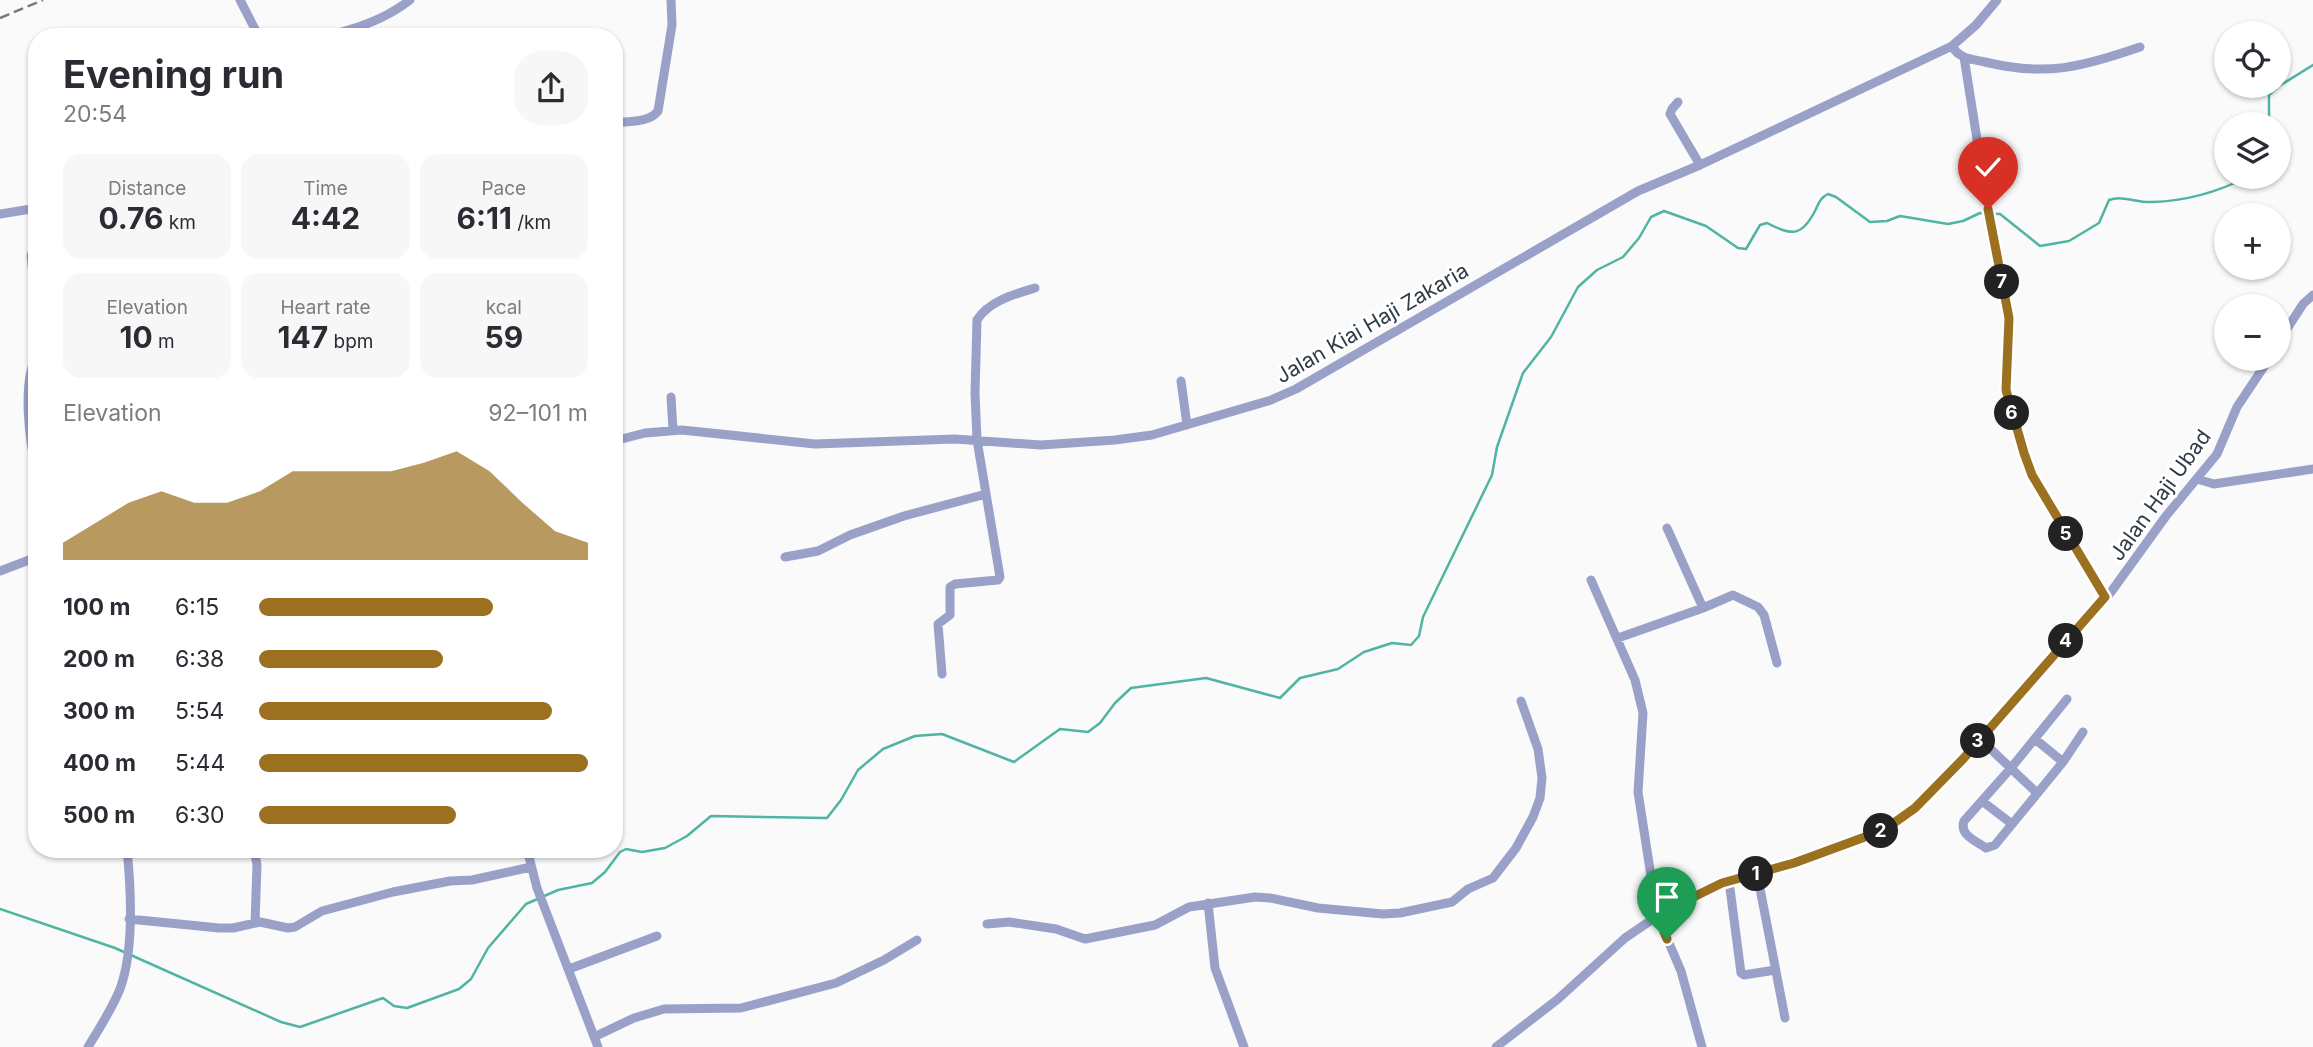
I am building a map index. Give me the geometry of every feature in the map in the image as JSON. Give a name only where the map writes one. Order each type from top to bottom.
[{"type":"street","points":[[240,0],[254,28]]},
{"type":"street","points":[[357,28],[396,11],[410,0]]},
{"type":"street","points":[[623,122],[654,117],[658,111],[672,25],[671,0]]},
{"type":"street","name":"Jalan Kiai Haji Zakaria","points":[[623,439],[673,430],[815,444],[908,439],[977,440],[1041,445],[1152,435],[1282,396],[1614,204],[1952,46],[1976,25],[1997,0]]},
{"type":"street","points":[[1952,46],[1956,54],[1964,57],[2021,69],[2063,69],[2100,61],[2140,47]]},
{"type":"street","points":[[1964,57],[2009,318],[2006,390],[2027,464],[2105,597]]},
{"type":"street","points":[[1678,102],[1670,114],[1700,165]]},
{"type":"street","points":[[0,214],[28,212]]},
{"type":"street","points":[[942,674],[938,624],[950,615],[950,587],[955,584],[998,580],[1000,577],[977,440],[977,320],[983,310],[1012,295],[1035,288]]},
{"type":"street","points":[[2291,323],[2303,304],[2313,295]]},
{"type":"street","name":"Jalan Haji Ubad","points":[[1496,1047],[1558,999],[1625,938],[1672,906],[1729,881],[1794,863],[1884,830],[1915,808],[1980,739],[2105,597],[2217,454],[2237,407],[2261,371]]},
{"type":"street","points":[[1181,381],[1187,425]]},
{"type":"street","points":[[671,397],[673,430]]},
{"type":"street","points":[[2197,480],[2214,484],[2313,469]]},
{"type":"street","points":[[785,557],[818,551],[904,516],[986,494]]},
{"type":"street","points":[[1667,528],[1703,608]]},
{"type":"street","points":[[0,570],[28,560]]},
{"type":"street","points":[[1591,580],[1635,680],[1643,713],[1638,792],[1657,915],[1681,971],[1702,1047]]},
{"type":"street","points":[[1618,638],[1736,595],[1760,609],[1764,615],[1777,663]]},
{"type":"street","points":[[2067,699],[1964,821],[1963,832],[1986,848],[1995,845],[2063,762],[2083,732]]},
{"type":"street","points":[[987,924],[1009,922],[1056,929],[1085,939],[1155,925],[1189,907],[1264,897],[1318,908],[1366,913],[1400,913],[1452,902],[1468,889],[1493,878],[1516,848],[1534,817],[1542,778],[1538,749],[1521,701]]},
{"type":"street","points":[[1980,739],[2037,793]]},
{"type":"street","points":[[2035,739],[2063,762]]},
{"type":"street","points":[[1982,801],[2012,824]]},
{"type":"street","points":[[88,1047],[120,989],[129,943],[131,879],[128,858]]},
{"type":"street","points":[[255,923],[256,858]]},
{"type":"street","points":[[529,858],[546,914],[598,1047]]},
{"type":"street","points":[[129,919],[219,928],[255,923],[288,928],[295,927],[322,911],[393,892],[450,881],[472,880],[531,867]]},
{"type":"street","points":[[1757,873],[1785,1018]]},
{"type":"street","points":[[1729,881],[1741,973],[1744,975],[1775,970]]},
{"type":"street","points":[[1208,903],[1215,968],[1244,1047]]},
{"type":"street","points":[[569,969],[657,936]]},
{"type":"street","points":[[594,1037],[634,1018],[664,1009],[741,1008],[836,983],[884,960],[917,940]]},
{"type":"waterway","points":[[2269,112],[2269,95],[2313,65]]},
{"type":"waterway","points":[[623,850],[642,852],[665,848],[687,836],[711,816],[827,818],[858,770],[883,749],[915,736],[942,734],[1014,762],[1060,729],[1088,732],[1100,723],[1131,688],[1206,678],[1280,698],[1300,678],[1338,669],[1364,652],[1392,643],[1411,645],[1419,636],[1423,617],[1492,475],[1497,447],[1523,373],[1551,337],[1578,287],[1597,270],[1623,257],[1639,238],[1651,217],[1664,211],[1706,226],[1738,248],[1746,249],[1760,225],[1767,223],[1789,232],[1800,230],[1810,220],[1821,199],[1828,194],[1870,222],[1887,221],[1900,216],[1948,224],[1980,213],[2000,214],[2040,246],[2069,241],[2099,223],[2109,200],[2177,200],[2219,189]]},
{"type":"waterway","points":[[0,909],[115,948],[281,1022],[300,1027],[383,998],[394,1006],[407,1008],[459,989],[471,979],[488,948],[526,904],[558,890],[592,883],[616,858]]},
{"type":"railway","points":[[0,18],[43,0]]},
{"type":"route","points":[[1667,939],[1657,915],[1672,906],[1722,883],[1794,863],[1884,830],[1915,808],[1963,759],[2105,597],[2027,464],[2006,390],[2009,318],[1988,209]]}]
